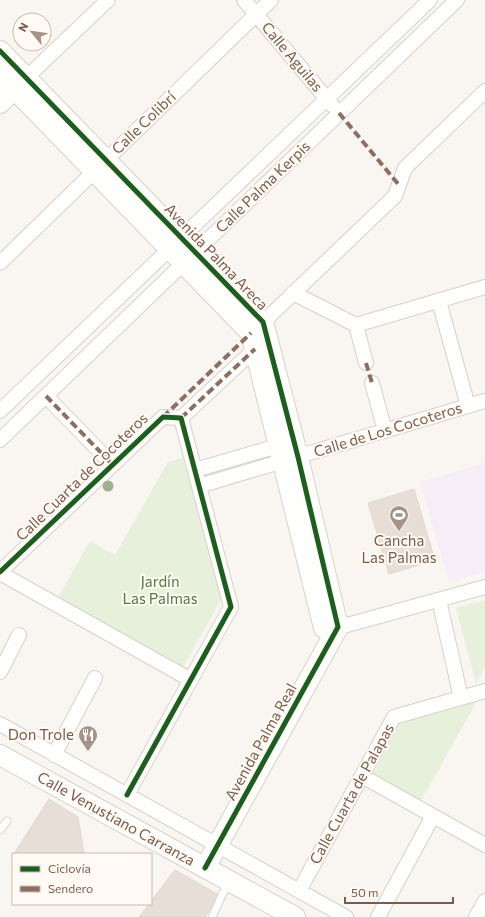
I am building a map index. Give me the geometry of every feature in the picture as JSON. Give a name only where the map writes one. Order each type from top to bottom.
[{"type":"street","points":[[0,103],[108,0]]},
{"type":"street","name":"Calle Aguilas","points":[[244,0],[339,114]]},
{"type":"street","name":"Calle Colibrí","points":[[0,264],[271,0]]},
{"type":"street","name":"Calle Palma Kerpis","points":[[0,411],[430,0]]},
{"type":"street","name":"Calle Palma Kerpis","points":[[0,440],[457,0]]},
{"type":"street","name":"Avenida Palma Areca","points":[[0,51],[20,84],[189,258],[256,335],[288,451],[332,629]]},
{"type":"street","name":"Avenida Palma Areca","points":[[0,74],[20,84]]},
{"type":"street","points":[[127,795],[231,607],[182,418],[293,293],[395,196],[405,168],[485,91]]},
{"type":"street","points":[[293,293],[356,325],[485,287]]},
{"type":"street","points":[[439,301],[468,406]]},
{"type":"street","points":[[356,325],[366,364]]},
{"type":"street","name":"Avenida Palma Areca","points":[[256,335],[288,451]]},
{"type":"street","points":[[372,384],[385,431]]},
{"type":"street","points":[[46,396],[113,464]]},
{"type":"street","name":"Calle de Los Cocoteros","points":[[199,486],[288,451],[385,431],[485,401]]},
{"type":"street","name":"Calle Cuarta de Cocoteros","points":[[0,573],[163,417],[182,418]]},
{"type":"street","points":[[195,470],[288,451]]},
{"type":"street","points":[[0,573],[190,680]]},
{"type":"street","points":[[332,629],[485,587]]},
{"type":"street","points":[[440,600],[461,698]]},
{"type":"street","name":"Avenida Palma Real","points":[[200,865],[332,629]]},
{"type":"street","points":[[0,672],[19,635]]},
{"type":"street","points":[[54,755],[95,678]]},
{"type":"street","name":"Calle Cuarta de Palapas","points":[[299,891],[394,717],[485,691]]},
{"type":"street","name":"Calle Venustiano Carranza","points":[[0,724],[346,917]]},
{"type":"street","name":"Calle Venustiano Carranza","points":[[0,755],[295,917]]},
{"type":"street","points":[[362,776],[485,845]]},
{"type":"street","points":[[378,917],[433,816]]},
{"type":"street","points":[[476,917],[485,901]]},
{"type":"lane","points":[[0,830],[7,822]]},
{"type":"lane","points":[[212,917],[229,880]]},
{"type":"shaded area","points":[[485,463],[485,572],[449,582],[420,482]]},
{"type":"green space","name":"Jardín Las Palmas","points":[[183,458],[222,598],[182,669],[57,599],[90,541],[115,555],[168,462]]},
{"type":"green space","points":[[485,600],[485,666],[476,684],[456,608]]},
{"type":"green space","points":[[479,697],[421,801],[373,774],[400,724]]},
{"type":"building","name":"Cancha Las Palmas","points":[[414,489],[435,560],[389,574],[368,503]]},
{"type":"building","points":[[49,799],[78,817],[84,853],[15,852]]},
{"type":"building","points":[[175,870],[219,895],[205,917],[139,917],[148,905],[152,905],[152,900]]},
{"type":"marked path","points":[[339,113],[399,185]]},
{"type":"marked path","points":[[163,417],[251,333]]},
{"type":"marked path","points":[[181,418],[255,349]]},
{"type":"marked path","points":[[366,363],[372,383]]},
{"type":"marked path","points":[[46,396],[113,465]]},
{"type":"cycle path","points":[[0,51],[263,322],[298,457],[338,627],[205,868]]},
{"type":"cycle path","points":[[0,572],[163,417],[181,418],[231,607],[127,795]]},
{"type":"place","name":"Cancha Las Palmas","points":[[399,532]]},
{"type":"place","name":"Don Trole","points":[[88,752]]}]
